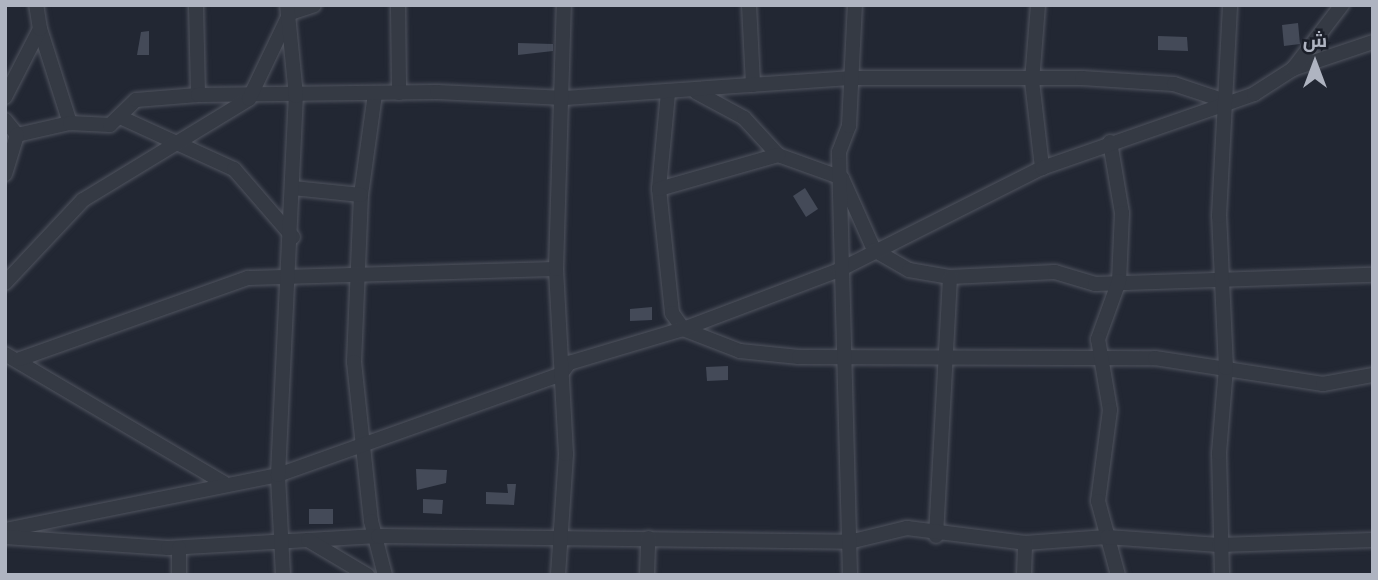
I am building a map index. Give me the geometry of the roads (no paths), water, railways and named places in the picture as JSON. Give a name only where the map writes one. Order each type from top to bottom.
[{"type":"street","points":[[36,5],[40,29],[70,123]]},
{"type":"street","points":[[196,5],[198,95]]},
{"type":"street","points":[[283,575],[278,475],[293,237],[296,96],[287,5]]},
{"type":"street","points":[[5,284],[83,200],[248,99],[288,30],[290,13],[314,5]]},
{"type":"street","points":[[398,5],[399,93]]},
{"type":"street","points":[[558,575],[561,541],[561,374],[556,269],[565,98],[564,5]]},
{"type":"street","points":[[749,5],[753,85]]},
{"type":"street","points":[[850,575],[848,356],[839,270],[842,178],[855,5]]},
{"type":"street","points":[[1038,5],[1032,81],[1042,167]]},
{"type":"street","points":[[1222,575],[1219,545],[1226,368],[1222,100],[1230,5]]},
{"type":"street","points":[[1293,69],[1342,5]]},
{"type":"street","points":[[5,97],[40,29]]},
{"type":"street","points":[[5,530],[224,483],[278,475],[363,448],[561,374],[569,363],[683,329],[839,270],[1042,167],[1222,100],[1254,94],[1293,69],[1373,42]]},
{"type":"street","points":[[17,135],[70,123],[110,125],[122,118],[136,100],[198,95],[248,99],[399,93],[565,98],[696,92],[849,78],[1174,84],[1222,100]]},
{"type":"street","points":[[696,92],[744,118],[778,155],[842,178],[874,250],[909,270],[950,277],[1055,272],[1095,284],[1119,281],[1373,275]]},
{"type":"street","points":[[668,93],[659,189],[672,313],[683,329],[740,351],[1097,362],[1155,358],[1323,384],[1373,375]]},
{"type":"street","points":[[374,94],[361,195],[361,274],[354,362],[363,448],[384,575]]},
{"type":"street","points":[[122,118],[176,141],[252,183],[293,237]]},
{"type":"street","points":[[5,120],[17,135]]},
{"type":"street","points":[[5,174],[17,135]]},
{"type":"street","points":[[1110,142],[1122,212],[1119,281],[1097,362],[1110,410],[1098,501],[1118,575]]},
{"type":"street","points":[[659,189],[778,155]]},
{"type":"street","points":[[293,188],[361,195]]},
{"type":"street","points":[[20,359],[248,278],[556,269]]},
{"type":"street","points":[[936,536],[950,277]]},
{"type":"street","points":[[5,354],[20,359],[224,483]]},
{"type":"street","points":[[5,537],[178,548],[378,536],[561,541],[648,538],[849,542],[907,528],[936,536],[1025,543],[1107,537],[1219,545],[1373,540]]},
{"type":"street","points":[[647,575],[648,538]]},
{"type":"street","points":[[306,539],[356,562],[367,575]]},
{"type":"street","points":[[1024,575],[1025,543]]},
{"type":"street","points":[[178,548],[179,575]]}]
